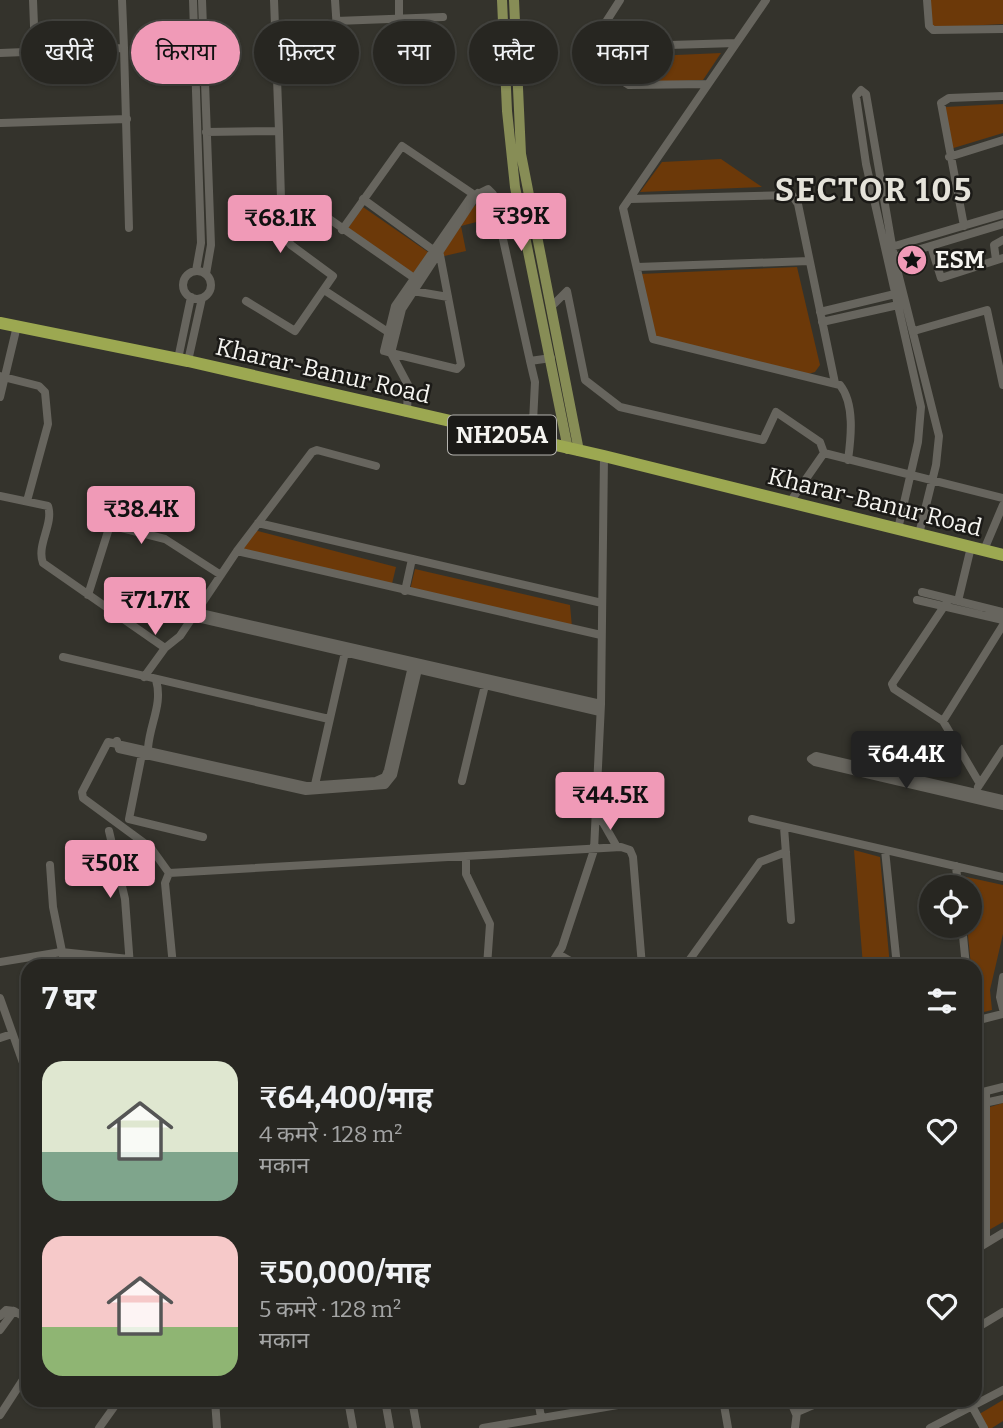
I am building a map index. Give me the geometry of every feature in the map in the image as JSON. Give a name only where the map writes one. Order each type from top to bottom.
[{"type":"highway","name":"Kharar-Banur Road","points":[[0,323],[183,360],[532,442],[604,456],[1003,555]]},
{"type":"main road","points":[[502,0],[507,111],[515,187],[551,358],[574,450]]},
{"type":"main road","points":[[514,0],[521,154],[551,307],[574,450]]},
{"type":"street","points":[[33,0],[34,21]]},
{"type":"street","points":[[122,0],[130,229]]},
{"type":"street","points":[[193,0],[200,206],[200,253],[196,271]]},
{"type":"street","points":[[183,360],[202,298],[211,285],[206,274],[211,245],[202,0]]},
{"type":"street","points":[[274,0],[275,21]]},
{"type":"street","points":[[335,0],[335,21],[443,17]]},
{"type":"street","points":[[399,0],[399,18]]},
{"type":"street","points":[[607,21],[620,0]]},
{"type":"street","points":[[766,0],[623,208],[651,336],[656,341],[835,383],[844,390],[851,426],[848,460]]},
{"type":"street","points":[[927,0],[929,26],[933,30],[1003,29]]},
{"type":"street","points":[[673,45],[736,43]]},
{"type":"street","points":[[117,48],[124,48]]},
{"type":"street","points":[[0,53],[21,52]]},
{"type":"street","points":[[246,301],[295,331],[332,274],[290,245],[282,233],[277,84]]},
{"type":"street","points":[[626,84],[708,84]]},
{"type":"street","points":[[898,528],[912,475],[921,407],[895,294],[888,248],[866,94],[858,90],[856,96],[866,164],[888,248],[894,257],[914,331],[939,436],[933,480],[919,534]]},
{"type":"street","points":[[964,226],[941,106],[944,100],[1003,96]]},
{"type":"street","points":[[1,123],[127,119]]},
{"type":"street","points":[[206,132],[279,131]]},
{"type":"street","points":[[949,157],[1003,140]]},
{"type":"street","points":[[342,230],[402,146],[476,194]]},
{"type":"street","points":[[866,164],[876,161]]},
{"type":"street","points":[[363,200],[437,251],[461,362],[460,368],[384,351],[395,306],[417,280],[437,251],[476,194],[488,189],[493,194],[535,382],[532,442]]},
{"type":"street","points":[[630,199],[788,194],[798,204],[835,383]]},
{"type":"street","points":[[315,209],[417,280]]},
{"type":"street","points":[[888,248],[1003,214]]},
{"type":"street","points":[[894,257],[1003,224]]},
{"type":"street","points":[[931,246],[941,278],[999,259],[994,245],[1003,240]]},
{"type":"street","points":[[637,267],[809,261]]},
{"type":"street","points":[[183,360],[191,297],[183,284],[186,276],[196,271],[206,274]]},
{"type":"street","points":[[407,413],[410,391],[391,354],[402,309],[417,280]]},
{"type":"street","points":[[324,290],[388,332]]},
{"type":"street","points":[[413,290],[448,297]]},
{"type":"street","points":[[551,307],[567,291],[585,380],[615,405],[763,440],[776,412],[820,442],[824,453]]},
{"type":"street","points":[[820,312],[895,294]]},
{"type":"street","points":[[191,297],[202,298]]},
{"type":"street","points":[[822,323],[898,305]]},
{"type":"street","points":[[914,331],[986,310],[1003,385]]},
{"type":"street","points":[[0,397],[17,326]]},
{"type":"street","points":[[530,361],[551,358]]},
{"type":"street","points":[[3,377],[39,386],[46,396],[48,424],[27,501]]},
{"type":"street","points":[[144,677],[165,648],[177,639],[237,551],[314,451],[376,466]]},
{"type":"street","points":[[824,453],[1003,498]]},
{"type":"street","points":[[790,502],[824,453]]},
{"type":"street","points":[[555,959],[594,850],[601,708],[604,456]]},
{"type":"street","points":[[0,496],[45,504],[50,509],[41,556],[43,563],[165,648]]},
{"type":"street","points":[[984,550],[1003,505]]},
{"type":"street","points":[[258,523],[602,603]]},
{"type":"street","points":[[88,594],[110,525],[165,538],[221,575]]},
{"type":"street","points":[[958,601],[971,547]]},
{"type":"street","points":[[237,551],[601,635]]},
{"type":"street","points":[[405,591],[412,559]]},
{"type":"street","points":[[920,596],[1003,623],[943,721]]},
{"type":"street","points":[[980,784],[943,721],[894,689],[892,684],[946,603],[958,601],[1003,612]]},
{"type":"street","points":[[194,615],[601,708]]},
{"type":"street","points":[[314,789],[345,649]]},
{"type":"street","points":[[63,657],[330,719]]},
{"type":"street","points":[[169,873],[151,848],[83,798],[82,792],[103,747],[108,742],[117,741],[145,751],[314,789],[388,784],[393,775],[415,665]]},
{"type":"street","points":[[156,680],[160,700],[151,723],[129,819],[203,837]]},
{"type":"street","points":[[462,781],[485,682]]},
{"type":"street","points":[[974,792],[1003,749]]},
{"type":"street","points":[[1003,799],[974,792],[906,780],[815,762],[811,759],[816,756],[906,780],[1003,806]]},
{"type":"street","points":[[597,812],[617,847]]},
{"type":"street","points":[[752,819],[1003,877]]},
{"type":"street","points":[[784,827],[791,920]]},
{"type":"street","points":[[109,831],[125,899],[129,959]]},
{"type":"street","points":[[169,873],[617,847],[630,850],[633,856],[641,959]]},
{"type":"street","points":[[885,850],[896,959]]},
{"type":"street","points":[[690,959],[760,862],[786,852]]},
{"type":"street","points":[[466,856],[466,874],[490,923],[487,959]]},
{"type":"street","points":[[50,865],[53,907],[63,959]]},
{"type":"street","points":[[956,866],[957,875]]},
{"type":"street","points":[[169,873],[165,883],[172,959]]},
{"type":"street","points":[[963,938],[965,959]]},
{"type":"street","points":[[0,962],[61,952],[104,959]]},
{"type":"street","points":[[558,954],[567,959]]},
{"type":"street","points":[[982,1018],[1003,1011],[1000,997],[1003,977]]},
{"type":"street","points":[[0,998],[21,1058]]},
{"type":"street","points":[[0,1038],[12,1034]]},
{"type":"street","points":[[982,1093],[1003,1087]]},
{"type":"street","points":[[986,1092],[986,1243]]},
{"type":"street","points":[[982,1104],[1003,1099]]},
{"type":"street","points":[[982,1246],[1003,1233]]},
{"type":"street","points":[[0,1316],[6,1310],[21,1316]]},
{"type":"street","points":[[0,1330],[14,1311]]},
{"type":"street","points":[[982,1325],[1003,1312]]},
{"type":"street","points":[[0,1415],[21,1383]]},
{"type":"street","points":[[982,1403],[1003,1390]]},
{"type":"street","points":[[99,1428],[114,1407]]},
{"type":"street","points":[[216,1407],[217,1428]]},
{"type":"street","points":[[349,1407],[353,1428]]},
{"type":"street","points":[[386,1407],[390,1428]]},
{"type":"street","points":[[413,1407],[417,1428]]},
{"type":"street","points":[[539,1407],[541,1418]]},
{"type":"street","points":[[574,1407],[575,1411]]},
{"type":"street","points":[[483,1428],[601,1407]]},
{"type":"street","points":[[724,1407],[728,1428]]},
{"type":"street","points":[[793,1407],[796,1413],[795,1428]]},
{"type":"street","points":[[796,1413],[809,1407]]},
{"type":"street","points":[[930,1428],[973,1408],[984,1428]]},
{"type":"shaded area","points":[[925,0],[1003,0],[1003,24],[926,28]]},
{"type":"shaded area","points":[[721,53],[703,80],[673,81],[673,55]]},
{"type":"shaded area","points":[[1003,104],[1003,133],[947,150],[945,107]]},
{"type":"shaded area","points":[[721,159],[762,187],[640,192],[662,162]]},
{"type":"shaded area","points":[[487,198],[492,218],[461,226],[466,251],[440,257],[473,207]]},
{"type":"shaded area","points":[[363,207],[428,252],[413,274],[348,228]]},
{"type":"shaded area","points":[[797,267],[820,365],[815,372],[808,374],[650,336],[640,274]]},
{"type":"shaded area","points":[[254,530],[396,567],[391,588],[240,548]]},
{"type":"shaded area","points":[[415,569],[570,605],[572,627],[410,590]]},
{"type":"shaded area","points":[[854,850],[880,857],[889,959],[862,959]]},
{"type":"shaded area","points":[[982,880],[1003,885],[1003,934],[990,990],[992,1010],[982,1012],[982,959],[970,959],[968,938],[982,938]]},
{"type":"shaded area","points":[[1003,1103],[1003,1222],[989,1230],[990,1107]]},
{"type":"shaded area","points":[[1003,1400],[1003,1421],[992,1428],[983,1428],[976,1416]]},
{"type":"place","name":"ESM","points":[[912,260]]},
{"type":"district","name":"SECTOR 105","points":[[874,190]]}]
